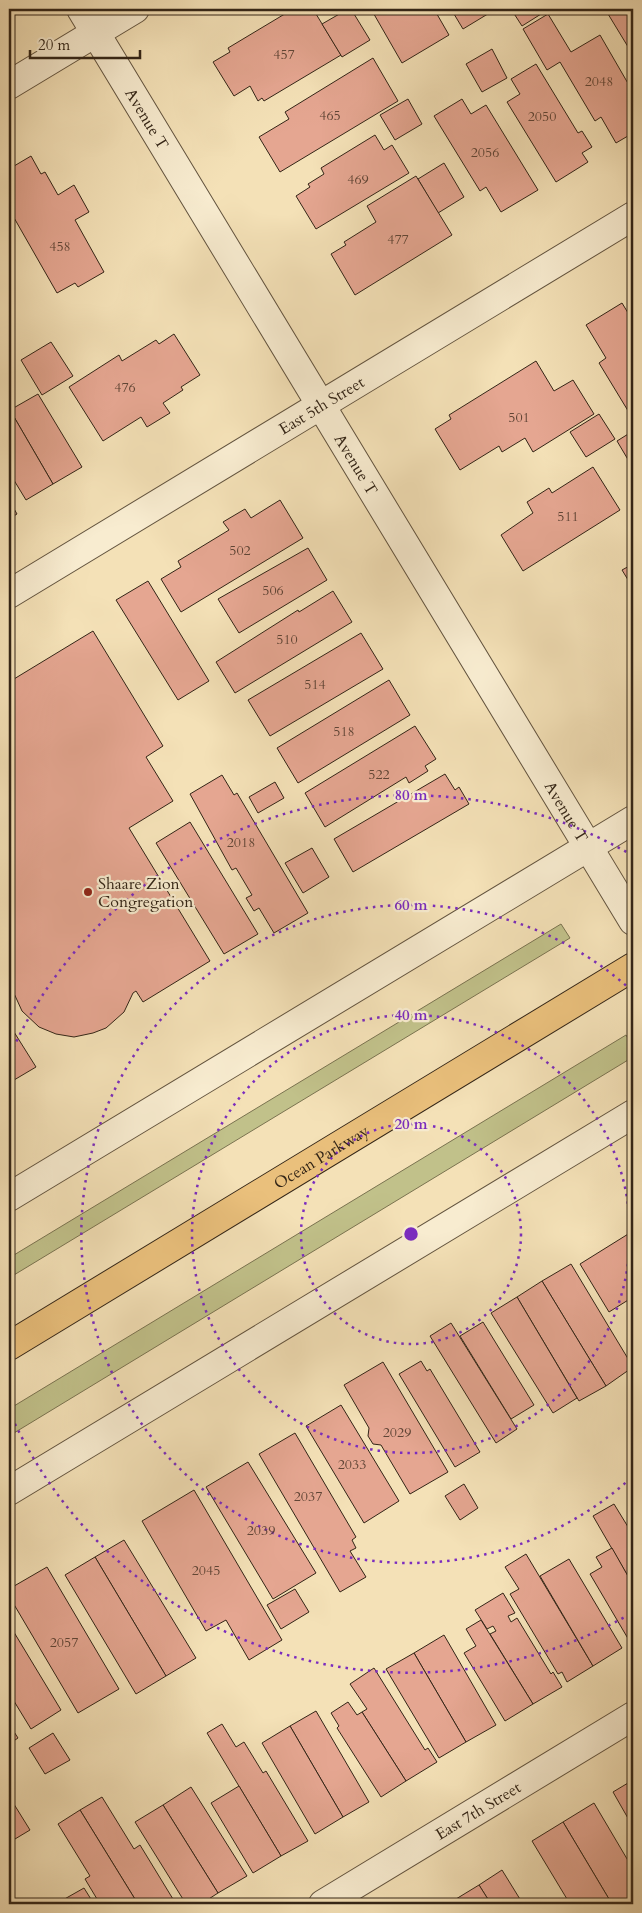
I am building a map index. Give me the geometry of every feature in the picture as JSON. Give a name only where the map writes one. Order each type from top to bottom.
[{"type":"main road","name":"Ocean Parkway","points":[[9,1346],[633,967]]},
{"type":"street","name":"Avenue T","points":[[81,9],[633,921]]},
{"type":"street","points":[[9,85],[135,9]]},
{"type":"street","name":"East 5th Street","points":[[9,594],[633,216]]},
{"type":"street","points":[[9,1197],[633,820]]},
{"type":"street","points":[[9,1491],[633,1114]]},
{"type":"street","name":"East 7th Street","points":[[323,1904],[633,1716]]},
{"type":"green space","points":[[561,924],[570,938],[9,1278],[9,1258]]},
{"type":"green space","points":[[626,1035],[633,1047],[633,1057],[9,1436],[9,1409]]},
{"type":"building","points":[[293,9],[313,9],[341,55],[264,101],[262,98],[258,101],[250,86],[234,96],[213,62],[230,52],[228,48]]},
{"type":"building","points":[[351,9],[370,40],[342,57],[322,24]]},
{"type":"building","points":[[371,9],[434,9],[449,35],[402,63]]},
{"type":"building","points":[[451,9],[496,9],[463,29]]},
{"type":"building","points":[[511,9],[549,9],[522,26]]},
{"type":"building","points":[[605,9],[633,9],[633,55]]},
{"type":"building","points":[[548,14],[571,52],[600,35],[633,92],[633,133],[616,143],[601,117],[595,121],[560,62],[547,70],[523,29]]},
{"type":"building","points":[[492,49],[507,78],[482,92],[466,64]]},
{"type":"building","points":[[373,58],[398,101],[280,172],[259,137],[289,119],[285,112]]},
{"type":"building","points":[[536,64],[578,133],[582,131],[592,147],[582,153],[588,162],[556,182],[507,102],[520,94],[511,79]]},
{"type":"building","points":[[408,99],[422,124],[395,140],[380,115]]},
{"type":"building","points":[[462,99],[471,114],[486,105],[538,190],[501,212],[486,187],[480,191],[434,116]]},
{"type":"building","points":[[375,135],[384,150],[392,145],[409,173],[316,229],[296,196],[310,187],[308,184],[324,174],[321,168]]},
{"type":"building","points":[[31,156],[41,174],[45,172],[58,195],[74,185],[89,212],[75,220],[104,272],[78,287],[75,283],[57,293],[9,209],[9,169]]},
{"type":"building","points":[[444,163],[464,197],[438,213],[418,179]]},
{"type":"building","points":[[416,176],[452,235],[355,295],[331,254],[346,245],[344,242],[376,222],[367,206]]},
{"type":"building","points":[[622,303],[633,321],[633,419],[599,363],[606,358],[586,325]]},
{"type":"building","points":[[174,334],[200,375],[181,387],[183,390],[163,403],[170,413],[147,427],[141,417],[103,441],[69,387],[119,355],[122,361],[156,340],[159,344]]},
{"type":"building","points":[[51,342],[73,376],[42,395],[21,360]]},
{"type":"building","points":[[536,361],[554,391],[573,380],[594,414],[533,452],[525,438],[502,452],[499,446],[460,470],[435,429],[451,419],[449,415]]},
{"type":"building","points":[[38,394],[82,467],[53,484],[10,410]]},
{"type":"building","points":[[10,410],[53,484],[26,500],[9,472]]},
{"type":"building","points":[[599,414],[615,439],[586,457],[570,432]]},
{"type":"building","points":[[633,431],[633,468],[617,441]]},
{"type":"building","points":[[593,467],[620,510],[523,571],[501,535],[533,513],[527,502],[549,488],[552,493]]},
{"type":"building","points":[[9,500],[17,514],[9,519]]},
{"type":"building","points":[[280,500],[303,538],[181,612],[161,579],[181,567],[178,561],[229,530],[223,522],[245,509],[251,518]]},
{"type":"building","points":[[308,548],[327,580],[239,633],[218,599]]},
{"type":"building","points":[[633,564],[633,588],[622,570]]},
{"type":"building","points":[[148,581],[209,681],[178,700],[116,600]]},
{"type":"building","points":[[333,591],[352,622],[235,693],[216,662],[298,610],[299,612]]},
{"type":"building","name":"Shaare Zion Congregation","points":[[93,631],[163,746],[146,757],[173,801],[129,828],[210,961],[143,1002],[136,991],[133,993],[124,1012],[106,1028],[74,1037],[56,1034],[39,1027],[22,1011],[12,989],[12,957],[9,957],[9,701],[11,699],[9,682]]},
{"type":"building","points":[[361,633],[383,669],[270,736],[248,700]]},
{"type":"building","points":[[389,680],[410,715],[298,783],[277,748]]},
{"type":"building","points":[[415,726],[436,759],[425,766],[428,771],[409,783],[406,777],[325,827],[305,793]]},
{"type":"building","points":[[445,774],[455,790],[459,787],[469,804],[353,872],[334,839]]},
{"type":"building","points":[[222,775],[234,795],[237,793],[308,913],[274,933],[259,908],[254,911],[246,898],[252,895],[236,868],[232,870],[190,794]]},
{"type":"building","points":[[275,782],[284,798],[258,813],[249,797]]},
{"type":"building","points":[[190,822],[258,934],[224,954],[156,843]]},
{"type":"building","points":[[312,848],[329,877],[303,893],[285,863]]},
{"type":"building","points":[[9,1024],[36,1067],[9,1083]]},
{"type":"building","points":[[633,1231],[633,1297],[609,1312],[580,1264]]},
{"type":"building","points":[[571,1264],[633,1367],[606,1386],[542,1281]]},
{"type":"building","points":[[542,1281],[606,1386],[579,1401],[517,1297]]},
{"type":"building","points":[[517,1297],[577,1398],[553,1413],[491,1313]]},
{"type":"building","points":[[483,1322],[534,1405],[511,1419],[460,1336]]},
{"type":"building","points":[[451,1323],[517,1429],[496,1443],[430,1336]]},
{"type":"building","points":[[421,1361],[427,1371],[430,1369],[480,1452],[455,1467],[399,1374]]},
{"type":"building","points":[[383,1362],[448,1472],[410,1494],[381,1445],[373,1444],[368,1436],[369,1428],[344,1385]]},
{"type":"building","points":[[341,1405],[399,1501],[364,1523],[306,1426]]},
{"type":"building","points":[[295,1433],[356,1537],[352,1540],[356,1548],[350,1551],[366,1577],[340,1592],[259,1454]]},
{"type":"building","points":[[248,1462],[316,1573],[273,1599],[206,1487]]},
{"type":"building","points":[[464,1484],[478,1508],[460,1520],[445,1496]]},
{"type":"building","points":[[194,1490],[282,1640],[249,1660],[226,1620],[206,1631],[142,1521]]},
{"type":"building","points":[[614,1504],[633,1535],[633,1585],[593,1516]]},
{"type":"building","points":[[124,1540],[196,1658],[166,1676],[95,1557]]},
{"type":"building","points":[[612,1548],[633,1585],[633,1640],[630,1642],[590,1574],[602,1567],[596,1557]]},
{"type":"building","points":[[526,1554],[593,1666],[567,1682],[562,1672],[558,1674],[510,1594],[519,1589],[505,1567]]},
{"type":"building","points":[[95,1557],[166,1676],[136,1694],[65,1575]]},
{"type":"building","points":[[569,1559],[622,1648],[593,1666],[540,1576]]},
{"type":"building","points":[[47,1567],[119,1689],[78,1713],[9,1596],[9,1589]]},
{"type":"building","points":[[295,1589],[309,1612],[281,1629],[267,1605]]},
{"type":"building","points":[[503,1593],[515,1613],[508,1616],[511,1622],[517,1618],[551,1674],[553,1672],[562,1687],[533,1704],[490,1634],[496,1631],[493,1626],[487,1629],[475,1610]]},
{"type":"building","points":[[481,1620],[533,1704],[505,1721],[464,1653],[476,1646],[466,1629]]},
{"type":"building","points":[[9,1624],[61,1710],[31,1729],[9,1693]]},
{"type":"building","points":[[444,1635],[496,1725],[466,1742],[414,1653]]},
{"type":"building","points":[[414,1653],[466,1742],[439,1758],[386,1669]]},
{"type":"building","points":[[374,1668],[425,1750],[428,1748],[437,1762],[406,1781],[362,1712],[367,1709],[350,1684]]},
{"type":"building","points":[[348,1702],[357,1715],[362,1712],[406,1781],[381,1797],[337,1728],[339,1726],[331,1713]]},
{"type":"building","points":[[316,1711],[369,1802],[343,1817],[290,1726]]},
{"type":"building","points":[[9,1724],[18,1738],[9,1744]]},
{"type":"building","points":[[222,1724],[236,1747],[244,1742],[263,1773],[266,1771],[308,1841],[281,1856],[207,1733]]},
{"type":"building","points":[[290,1726],[343,1817],[315,1834],[262,1743]]},
{"type":"building","points":[[53,1733],[70,1760],[45,1774],[29,1748]]},
{"type":"building","points":[[633,1780],[633,1827],[613,1792]]},
{"type":"building","points":[[239,1786],[281,1856],[253,1873],[211,1803]]},
{"type":"building","points":[[191,1787],[247,1876],[218,1893],[163,1805]]},
{"type":"building","points":[[102,1797],[134,1849],[140,1845],[176,1904],[138,1904],[80,1810]]},
{"type":"building","points":[[12,1801],[30,1830],[15,1839],[9,1829],[9,1803]]},
{"type":"building","points":[[594,1803],[633,1869],[633,1904],[612,1904],[563,1822]]},
{"type":"building","points":[[163,1805],[218,1893],[201,1904],[186,1904],[135,1822]]},
{"type":"building","points":[[80,1810],[138,1904],[100,1904],[85,1879],[90,1876],[58,1824]]},
{"type":"building","points":[[563,1822],[612,1904],[570,1904],[532,1841]]},
{"type":"building","points":[[9,1829],[15,1839],[9,1842]]},
{"type":"building","points":[[502,1870],[523,1904],[491,1904],[479,1885]]},
{"type":"building","points":[[479,1885],[491,1904],[459,1904],[456,1899]]},
{"type":"building","points":[[84,1888],[94,1904],[63,1904],[61,1901]]},
{"type":"place","name":"Shaare Zion Congregation","points":[[88,892]]}]
